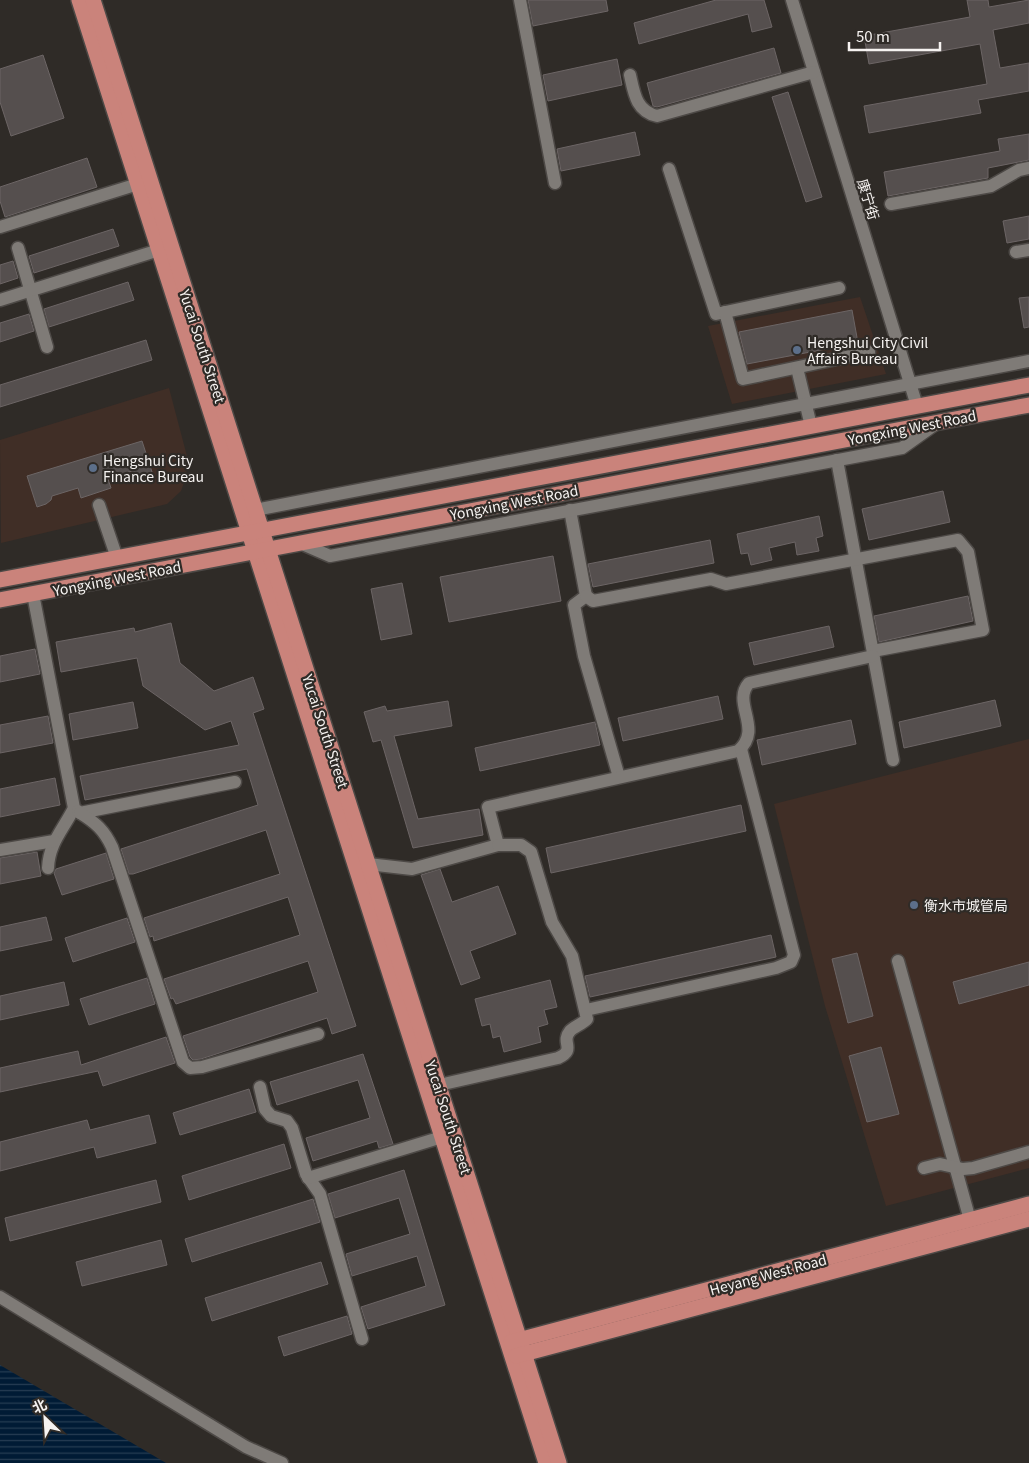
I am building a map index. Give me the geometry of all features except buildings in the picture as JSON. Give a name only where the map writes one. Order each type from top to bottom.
[{"type":"main road","name":"Yucai South Street","points":[[79,0],[159,250],[368,864],[439,1085],[516,1348],[546,1463]]},
{"type":"main road","name":"Yucai South Street","points":[[93,0],[255,510],[255,532]]},
{"type":"main road","name":"Yongxing West Road","points":[[0,580],[1029,385]]},
{"type":"main road","name":"Yongxing West Road","points":[[0,600],[1029,405]]},
{"type":"main road","name":"Yucai South Street","points":[[261,550],[442,1137],[516,1348],[559,1463]]},
{"type":"main road","name":"Heyang West Road","points":[[516,1348],[1029,1204]]},
{"type":"main road","name":"Heyang West Road","points":[[516,1348],[1029,1219]]},
{"type":"street","points":[[520,0],[555,183]]},
{"type":"street","name":"康宁街","points":[[792,0],[917,406]]},
{"type":"street","points":[[630,75],[637,102],[650,114],[657,116],[814,72]]},
{"type":"street","points":[[891,204],[991,186],[1019,170],[1029,168]]},
{"type":"street","points":[[669,170],[712,309],[716,314],[839,288]]},
{"type":"street","points":[[0,227],[138,184]]},
{"type":"street","points":[[18,248],[47,347]]},
{"type":"street","points":[[0,300],[159,250]]},
{"type":"street","points":[[1016,252],[1029,250]]},
{"type":"street","points":[[725,312],[743,379],[869,352]]},
{"type":"street","points":[[255,510],[1029,361]]},
{"type":"street","points":[[797,368],[811,426]]},
{"type":"street","points":[[300,543],[330,556],[902,448],[938,422]]},
{"type":"street","points":[[837,460],[893,760]]},
{"type":"street","points":[[99,505],[117,558]]},
{"type":"street","points":[[498,845],[488,807],[741,749],[750,732],[743,696],[745,688],[749,683],[873,653],[983,630],[968,552],[958,540],[726,584],[711,579],[593,601],[586,596],[570,510]]},
{"type":"street","points":[[33,594],[77,811],[97,824],[105,832],[112,847],[183,1062],[190,1068],[202,1067],[318,1034]]},
{"type":"street","points":[[586,596],[574,605],[584,656],[619,777]]},
{"type":"street","points":[[586,1010],[776,968],[791,962],[794,955],[741,749]]},
{"type":"street","points":[[48,868],[49,854],[54,841],[77,811],[235,782]]},
{"type":"street","points":[[0,850],[54,841]]},
{"type":"street","points":[[368,864],[412,869],[498,845],[521,846],[531,852],[552,922],[572,956],[587,1020],[570,1031],[567,1039],[568,1050],[565,1055],[439,1085]]},
{"type":"street","points":[[898,961],[970,1220]]},
{"type":"street","points":[[260,1087],[266,1109],[271,1116],[286,1121],[292,1128],[308,1178],[320,1194],[362,1339]]},
{"type":"street","points":[[308,1178],[442,1137]]},
{"type":"street","points":[[924,1168],[940,1164],[956,1168],[973,1168],[1029,1152]]},
{"type":"street","points":[[0,1297],[246,1446],[282,1463]]},
{"type":"shaded area","name":"Hengshui City Civil Affairs Bureau","points":[[860,297],[886,374],[732,404],[708,326]]},
{"type":"shaded area","name":"Hengshui City Finance Bureau","points":[[169,388],[188,460],[186,477],[181,491],[167,504],[1,543],[0,440]]},
{"type":"shaded area","name":"衡水市城管局","points":[[1029,739],[1029,1168],[886,1206],[825,1006],[774,804]]},
{"type":"water","points":[[0,1365],[166,1463],[0,1463]]},
{"type":"place","name":"Hengshui City Civil Affairs Bureau","points":[[797,350]]},
{"type":"place","name":"Hengshui City Finance Bureau","points":[[93,468]]},
{"type":"place","name":"衡水市城管局","points":[[914,905]]}]
